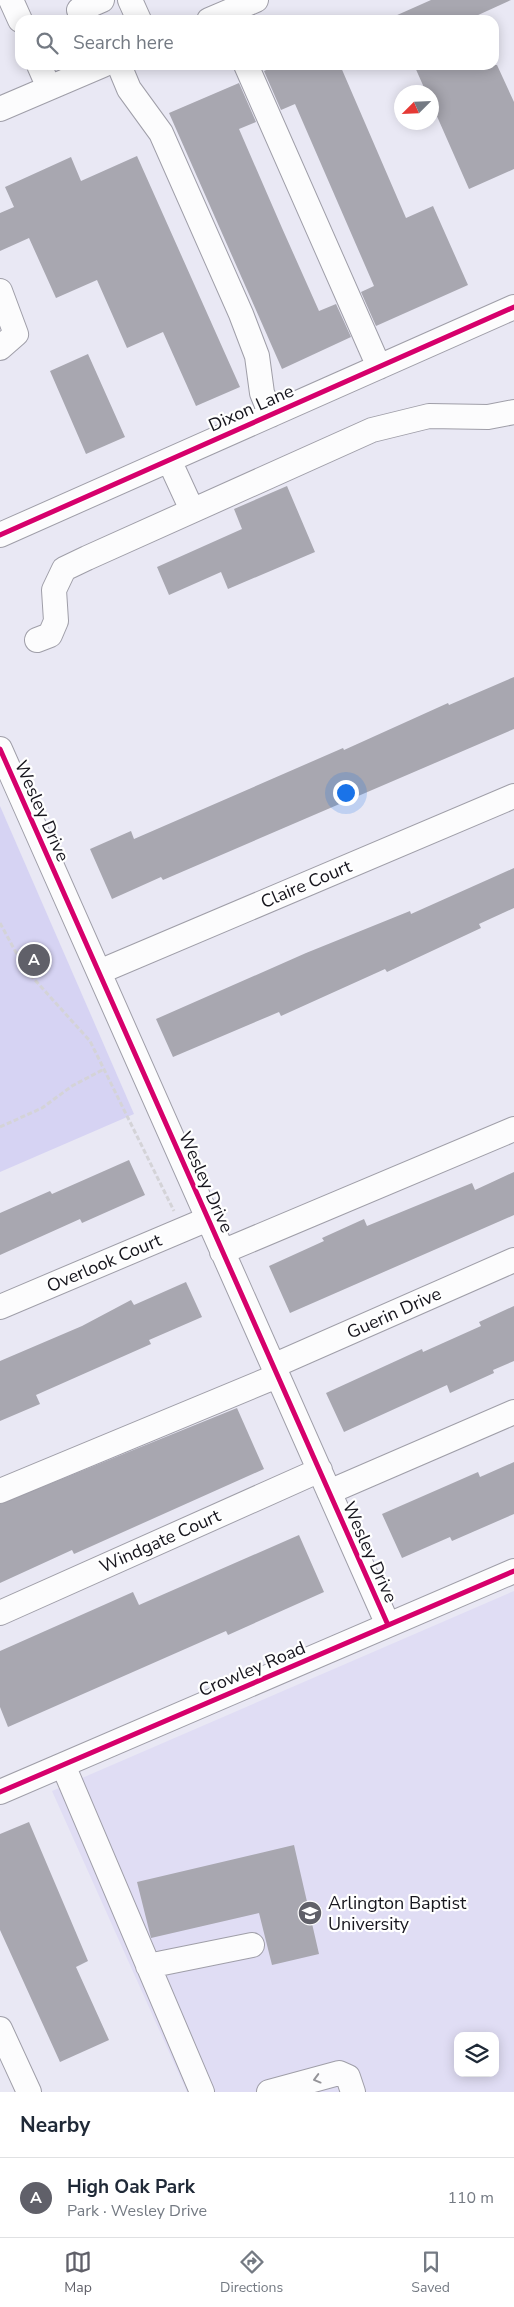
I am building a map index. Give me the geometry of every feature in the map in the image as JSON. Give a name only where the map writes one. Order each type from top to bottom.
[{"type":"street","points":[[11,0],[18,15]]},
{"type":"street","points":[[79,10],[102,0]]},
{"type":"street","points":[[130,0],[137,15]]},
{"type":"street","points":[[219,14],[256,0]]},
{"type":"street","points":[[41,70],[49,88]]},
{"type":"street","points":[[0,109],[91,70]]},
{"type":"street","points":[[121,70],[130,89],[161,133],[237,305],[257,356],[262,393],[271,415]]},
{"type":"street","points":[[248,70],[379,367]]},
{"type":"street","points":[[0,291],[16,334],[0,348]]},
{"type":"street","name":"Dixon Lane","points":[[0,535],[514,307]]},
{"type":"street","points":[[37,640],[50,635],[56,621],[54,590],[64,569],[372,430],[429,416],[488,417],[514,412]]},
{"type":"street","points":[[169,460],[192,510]]},
{"type":"street","name":"Wesley Drive","points":[[0,749],[388,1625]]},
{"type":"street","name":"Claire Court","points":[[99,972],[514,796]]},
{"type":"street","points":[[222,1252],[514,1129]]},
{"type":"street","name":"Overlook Court","points":[[0,1307],[208,1219]]},
{"type":"street","name":"Guerin Drive","points":[[0,1492],[275,1371],[514,1260]]},
{"type":"street","points":[[329,1492],[514,1412]]},
{"type":"street","name":"Windgate Court","points":[[0,1613],[320,1470]]},
{"type":"street","name":"Crowley Road","points":[[0,1792],[514,1571]]},
{"type":"street","points":[[63,1765],[202,2092]]},
{"type":"street","points":[[148,1966],[252,1945]]},
{"type":"street","points":[[3,2043],[29,2092]]},
{"type":"street","points":[[269,2092],[339,2073],[348,2076],[353,2092]]},
{"type":"path","points":[[0,923],[25,969],[90,1041],[183,1230]]},
{"type":"path","points":[[0,1127],[42,1108],[72,1086],[104,1069]]},
{"type":"shaded area","points":[[0,806],[134,1114],[0,1172]]},
{"type":"shaded area","name":"Arlington Baptist University","points":[[514,1591],[514,2092],[187,2092],[52,1791]]},
{"type":"building","points":[[431,0],[511,0],[478,15],[397,15]]},
{"type":"building","points":[[499,69],[514,102],[514,169],[469,189],[439,121],[439,85],[423,85],[416,70]]},
{"type":"building","points":[[342,70],[406,218],[433,206],[468,285],[376,326],[361,292],[374,286],[295,104],[281,110],[264,71]]},
{"type":"building","points":[[239,83],[256,122],[239,129],[282,228],[319,311],[336,304],[351,337],[282,369],[169,113]]},
{"type":"building","points":[[137,156],[240,387],[196,406],[163,332],[127,348],[97,280],[56,298],[29,238],[0,251],[0,213],[14,207],[5,187],[71,157],[81,181]]},
{"type":"building","points":[[88,354],[125,437],[86,454],[50,371]]},
{"type":"building","points":[[287,486],[315,552],[228,589],[221,572],[169,595],[157,567],[242,529],[234,509]]},
{"type":"building","points":[[514,677],[514,729],[163,880],[161,877],[112,899],[90,849],[131,831],[134,839],[343,748],[344,750],[448,703],[449,705]]},
{"type":"building","points":[[514,868],[514,908],[479,924],[481,928],[387,972],[385,969],[281,1016],[279,1012],[173,1057],[156,1019],[306,953],[410,911],[411,914]]},
{"type":"building","points":[[129,1160],[145,1195],[82,1223],[80,1219],[0,1255],[0,1213],[50,1191],[52,1194]]},
{"type":"building","points":[[514,1172],[514,1215],[290,1313],[269,1266],[324,1241],[322,1238],[364,1219],[367,1226],[472,1183],[475,1190]]},
{"type":"building","points":[[186,1282],[202,1317],[149,1340],[151,1344],[36,1395],[40,1404],[0,1421],[0,1361],[82,1326],[131,1300],[134,1305]]},
{"type":"building","points":[[514,1306],[514,1361],[493,1370],[494,1373],[450,1393],[447,1385],[344,1432],[326,1393],[422,1349],[423,1352],[481,1326],[479,1322]]},
{"type":"building","points":[[237,1408],[264,1469],[74,1554],[72,1550],[0,1583],[0,1504]]},
{"type":"building","points":[[514,1462],[514,1514],[452,1541],[450,1537],[402,1558],[382,1514],[478,1472],[480,1477]]},
{"type":"building","points":[[299,1535],[324,1592],[228,1635],[226,1631],[8,1727],[0,1707],[0,1651],[133,1592],[139,1605]]},
{"type":"building","points":[[29,1822],[88,1961],[76,1967],[109,2040],[60,2062],[0,1930],[0,1834]]},
{"type":"building","points":[[294,1845],[319,1954],[272,1965],[259,1913],[151,1938],[137,1882]]},
{"type":"cycle path","points":[[0,535],[514,307]]},
{"type":"cycle path","points":[[0,749],[388,1625]]},
{"type":"cycle path","points":[[0,1792],[514,1571]]},
{"type":"place","name":"High Oak Park","points":[[34,960]]},
{"type":"place","name":"Arlington Baptist University","points":[[310,1913]]}]
